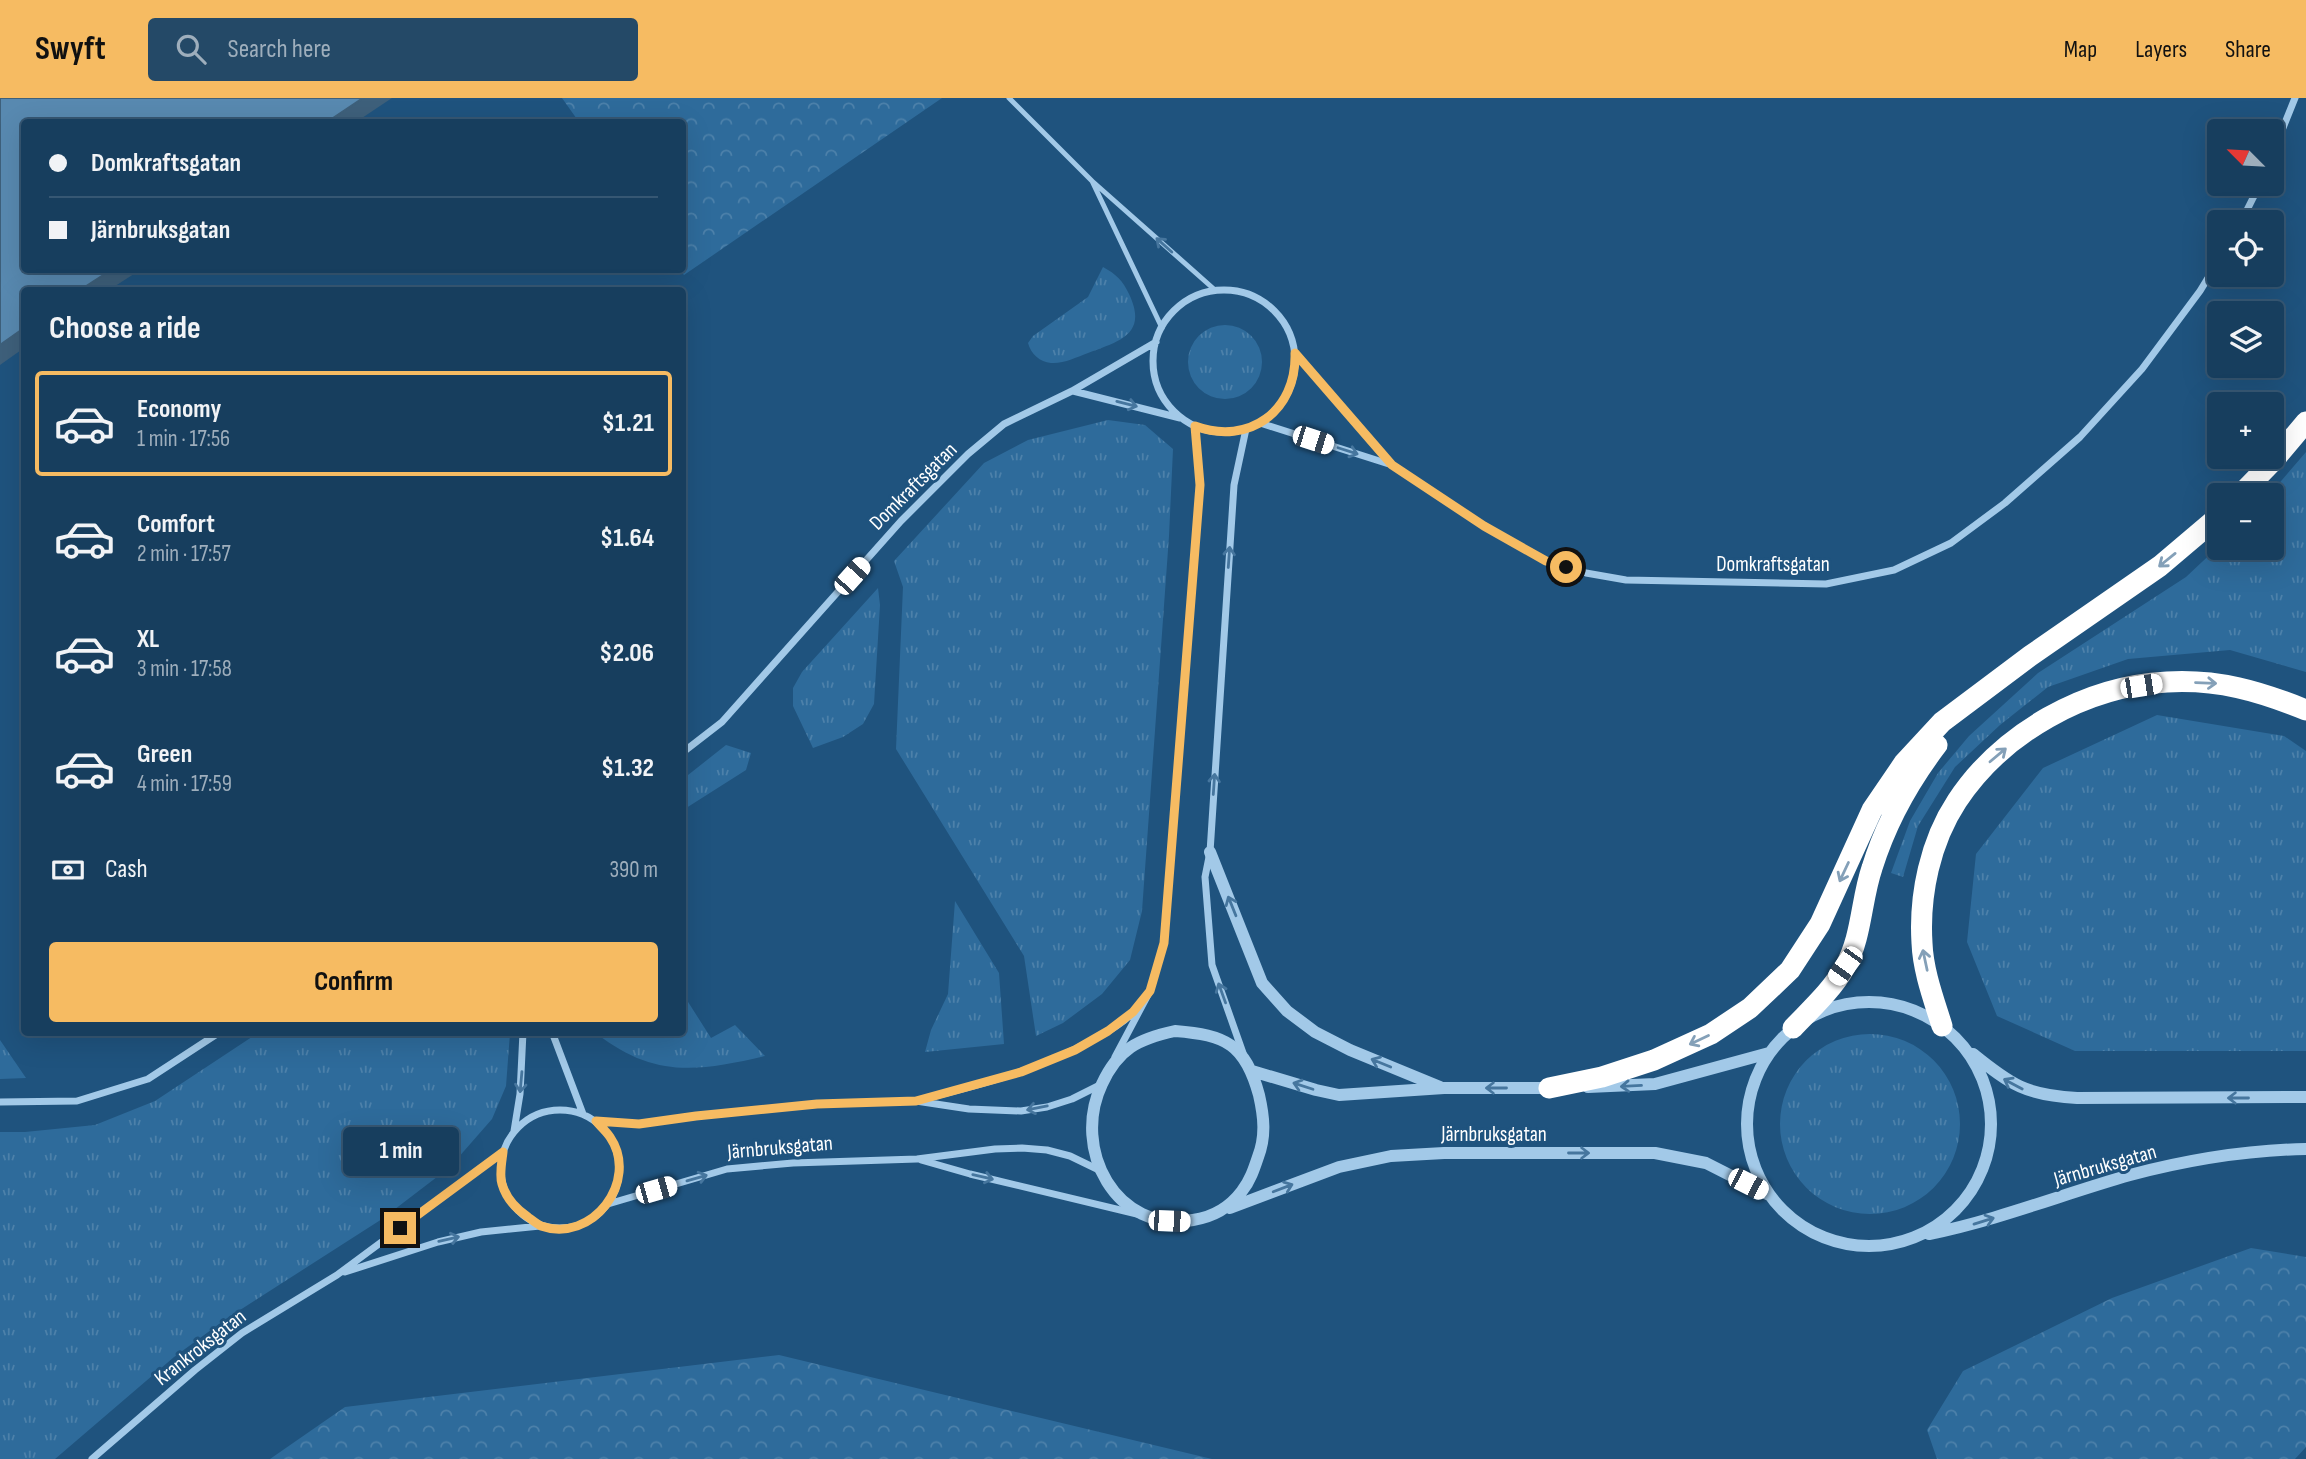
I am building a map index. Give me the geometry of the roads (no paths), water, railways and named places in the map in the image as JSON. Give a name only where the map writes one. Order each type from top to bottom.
[{"type":"highway","points":[[2252,483],[2306,422]]},
{"type":"highway","points":[[1549,1088],[1602,1077],[1654,1060],[1711,1034],[1750,1008],[1790,970],[1820,925],[1872,810],[1904,763],[1942,722],[2030,656],[2160,566],[2207,526]]},
{"type":"highway","points":[[1942,1026],[1922,945],[1923,894],[1934,849],[1956,802],[1987,765],[2025,732],[2069,706],[2116,690],[2166,682],[2216,683],[2266,693],[2306,710]]},
{"type":"highway","points":[[1793,1028],[1823,997],[1845,966],[1856,942],[1871,870],[1891,819],[1917,771],[1950,728],[1987,690]]},
{"type":"street","points":[[2284,125],[2295,98]]},
{"type":"street","name":"Domkraftsgatan","points":[[1295,353],[1392,465],[1484,526],[1546,561],[1586,573],[1626,580],[1826,584],[1894,570],[1951,543],[2006,503],[2080,438],[2142,369],[2207,280]]},
{"type":"street","points":[[1072,391],[1181,418],[1195,426],[1219,432],[1246,429],[1260,423],[1278,409],[1293,380],[1295,353],[1287,327],[1269,306],[1245,293],[1215,290],[1185,302],[1168,317],[1161,328],[1153,357],[1156,382],[1162,395],[1181,418]]},
{"type":"street","name":"Domkraftsgatan","points":[[686,750],[722,722],[901,521],[968,454],[1004,424],[1072,391],[1156,342]]},
{"type":"street","name":"Domkraftsgatan","points":[[1260,423],[1392,465]]},
{"type":"street","points":[[1195,426],[1200,485],[1164,943],[1150,991],[1101,1085],[1094,1101],[1091,1120],[1093,1145],[1101,1171],[1120,1199],[1153,1218],[1186,1222],[1219,1212],[1244,1190],[1262,1147],[1265,1131],[1252,1071],[1212,965],[1205,877],[1210,852],[1234,485],[1246,429]]},
{"type":"street","points":[[1210,852],[1262,983],[1287,1011],[1315,1032],[1350,1050],[1444,1088]]},
{"type":"street","name":"Järnbruksgatan","points":[[916,1101],[1021,1072],[1075,1050],[1108,1031],[1133,1012],[1150,991]]},
{"type":"street","points":[[1965,1048],[1981,1074],[1991,1113],[1991,1139],[1986,1163],[1968,1197],[1941,1224],[1918,1237],[1894,1244],[1870,1247],[1836,1242],[1794,1221],[1769,1195],[1756,1172],[1748,1142],[1747,1114],[1753,1085],[1769,1053],[1793,1028],[1824,1010],[1863,1002],[1895,1004],[1924,1014],[1942,1026],[2004,1080],[2021,1089],[2048,1097],[2306,1097]]},
{"type":"street","points":[[1110,1067],[1123,1051],[1147,1037],[1175,1031],[1202,1033],[1227,1043],[1245,1057]]},
{"type":"street","points":[[0,1102],[78,1101],[148,1079],[214,1036]]},
{"type":"street","points":[[523,1036],[520,1094],[514,1130],[503,1152],[501,1182],[516,1209],[541,1226]]},
{"type":"street","points":[[554,1036],[583,1114]]},
{"type":"street","points":[[1252,1071],[1339,1095],[1444,1088],[1549,1088],[1655,1084],[1769,1053]]},
{"type":"street","name":"Järnbruksgatan","points":[[596,1121],[639,1124],[817,1104],[916,1101],[969,1109],[1021,1111],[1059,1103],[1101,1085]]},
{"type":"street","points":[[337,1275],[438,1242],[481,1232],[541,1226],[566,1229],[590,1221],[608,1204],[618,1183],[619,1160],[611,1138],[596,1121],[583,1114],[558,1109],[534,1115],[514,1130]]},
{"type":"street","name":"Järnbruksgatan","points":[[608,1204],[727,1169],[793,1163],[917,1159],[1022,1148],[1047,1150],[1070,1156],[1101,1171]]},
{"type":"street","name":"Järnbruksgatan","points":[[1918,1237],[1968,1226],[2130,1175],[2182,1163],[2235,1154],[2306,1149]]},
{"type":"street","points":[[337,1275],[503,1152]]},
{"type":"street","name":"Järnbruksgatan","points":[[1219,1212],[1339,1167],[1391,1156],[1444,1153],[1655,1153],[1706,1163],[1769,1195]]},
{"type":"street","name":"Järnbruksgatan","points":[[917,1159],[1153,1218]]},
{"type":"street","name":"Krankroksgatan","points":[[92,1459],[242,1333],[337,1275]]},
{"type":"lane","points":[[1009,98],[1092,181],[1215,290]]},
{"type":"lane","points":[[1092,181],[1161,328]]}]
